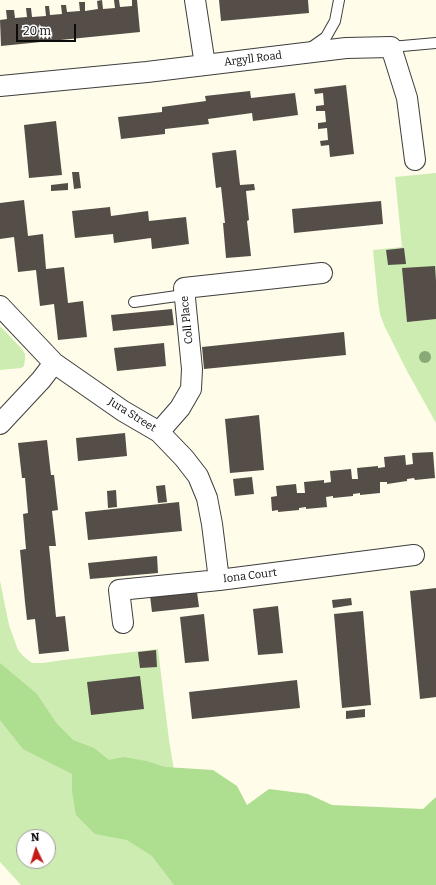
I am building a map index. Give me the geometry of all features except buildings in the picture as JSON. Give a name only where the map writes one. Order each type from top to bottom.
[{"type":"street","points":[[195,0],[205,65]]},
{"type":"street","points":[[391,47],[407,98],[415,160]]},
{"type":"street","name":"Argyll Road","points":[[0,86],[146,72],[346,48],[391,47]]},
{"type":"street","name":"Coll Place","points":[[159,432],[180,408],[191,389],[192,369],[184,288],[322,273]]},
{"type":"street","name":"Jura Street","points":[[0,306],[54,363],[123,411],[159,432],[184,458],[198,476],[207,498],[219,580]]},
{"type":"street","points":[[0,424],[41,380],[54,363]]},
{"type":"street","name":"Iona Court","points":[[123,623],[119,590],[219,580],[414,555]]},
{"type":"lane","points":[[304,53],[326,37],[335,21],[339,0]]},
{"type":"lane","points":[[391,47],[436,43]]},
{"type":"lane","points":[[134,302],[184,295]]},
{"type":"green space","points":[[436,173],[436,423],[407,371],[384,325],[380,314],[378,301],[373,250],[402,247],[395,177]]},
{"type":"green space","points":[[0,326],[25,354],[24,366],[21,368],[0,370]]},
{"type":"green space","points":[[0,581],[9,625],[18,650],[32,663],[43,663],[158,649],[174,770],[179,885],[21,885],[0,862]]},
{"type":"green space","points":[[0,663],[37,694],[57,724],[73,740],[94,748],[109,760],[123,757],[146,761],[165,767],[213,770],[237,786],[247,805],[269,789],[308,794],[332,805],[423,809],[436,797],[436,885],[174,885],[152,856],[127,840],[95,834],[76,815],[72,791],[72,774],[23,749],[0,720]]}]
